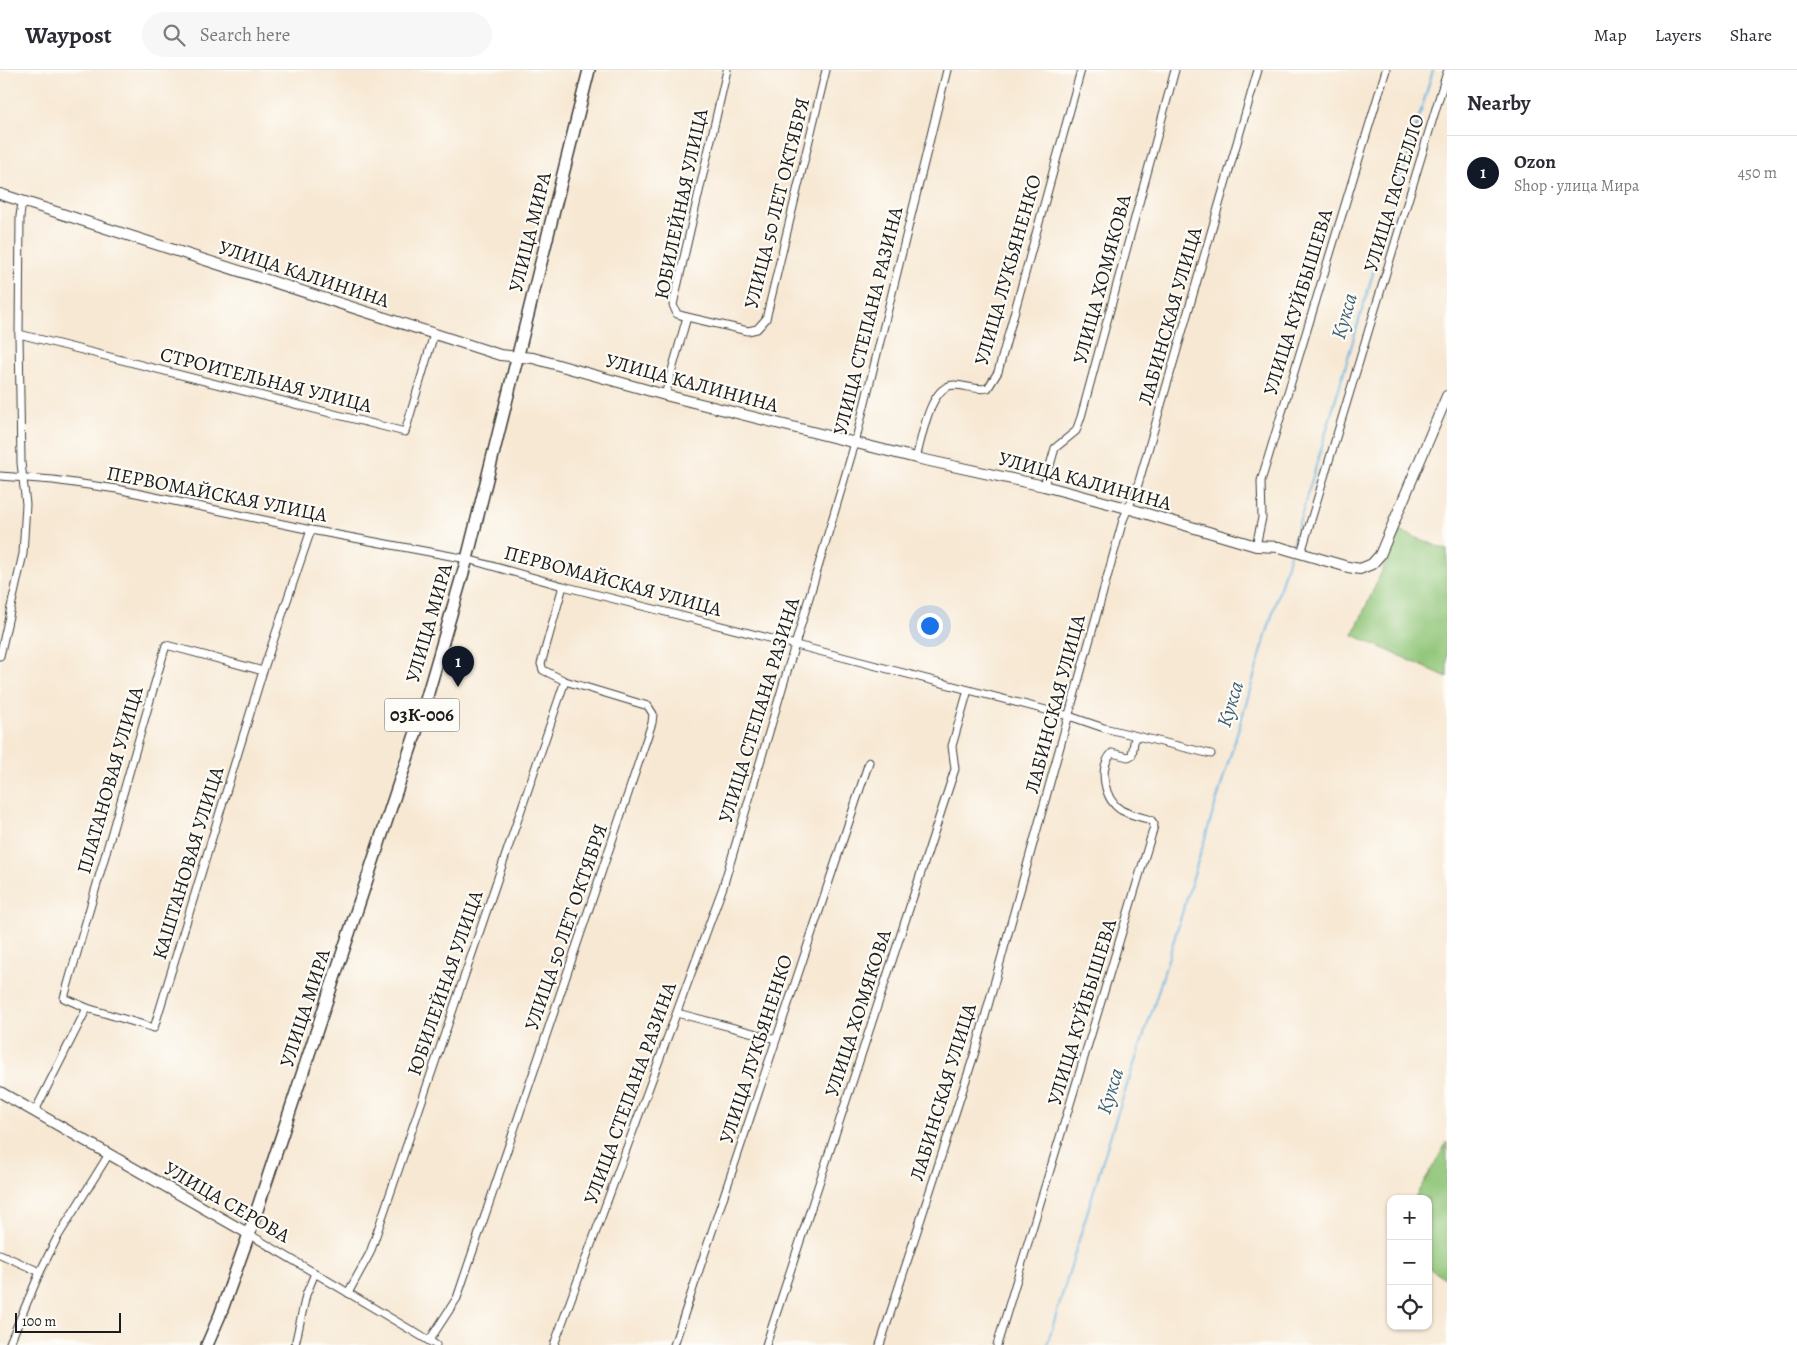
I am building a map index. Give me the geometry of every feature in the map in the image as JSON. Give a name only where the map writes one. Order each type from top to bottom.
[{"type":"main road","name":"УЛИЦА МИРА","points":[[207,1345],[249,1234],[421,717],[467,559],[589,70]]},
{"type":"street","name":"ЮБИЛЕЙНАЯ УЛИЦА","points":[[664,396],[687,317],[677,314],[673,306],[727,70]]},
{"type":"street","name":"УЛИЦА 50 ЛЕТ ОКТЯБРЯ","points":[[687,317],[748,330],[757,329],[766,319],[826,70]]},
{"type":"street","name":"УЛИЦА СТЕПАНА РАЗИНА","points":[[554,1345],[723,887],[855,443],[946,70]]},
{"type":"street","name":"УЛИЦА ЛУКЬЯНЕНКО","points":[[916,458],[932,402],[941,390],[952,385],[980,390],[988,388],[998,372],[1081,70]]},
{"type":"street","name":"УЛИЦА ХОМЯКОВА","points":[[1044,486],[1055,448],[1076,431],[1081,416],[1175,70]]},
{"type":"street","name":"ЛАБИНСКАЯ УЛИЦА","points":[[880,1345],[976,1049],[1127,508],[1137,488],[1258,70]]},
{"type":"street","name":"УЛИЦА КУЙБЫШЕВА","points":[[1256,546],[1262,518],[1261,481],[1386,70]]},
{"type":"street","name":"УЛИЦА ГАСТЕЛЛО","points":[[1298,553],[1447,72]]},
{"type":"street","name":"УЛИЦА КАЛИНИНА","points":[[0,194],[22,203],[500,355],[533,358],[664,396],[916,458],[1044,486],[1256,546],[1279,547],[1348,568],[1360,568],[1372,564],[1380,555],[1447,396]]},
{"type":"street","points":[[0,656],[23,554],[26,504],[23,477],[19,334],[20,216],[22,203]]},
{"type":"street","name":"СТРОИТЕЛЬНАЯ УЛИЦА","points":[[19,334],[405,432],[434,334]]},
{"type":"street","name":"ПЕРВОМАЙСКАЯ УЛИЦА","points":[[0,476],[23,477],[117,489],[311,530],[467,559],[563,586],[796,644],[1069,716],[1135,736],[1210,754]]},
{"type":"street","name":"КАШТАНОВАЯ УЛИЦА","points":[[87,1008],[154,1028],[263,671],[311,530]]},
{"type":"street","name":"УЛИЦА 50 ЛЕТ ОКТЯБРЯ","points":[[429,1341],[457,1298],[652,723],[653,714],[648,706],[565,680],[543,670],[541,664],[563,586]]},
{"type":"street","name":"ПЛАТАНОВАЯ УЛИЦА","points":[[87,1008],[64,998],[166,645],[263,671]]},
{"type":"street","name":"ЮБИЛЕЙНАЯ УЛИЦА","points":[[348,1292],[370,1253],[565,680]]},
{"type":"street","name":"УЛИЦА ХОМЯКОВА","points":[[766,1345],[955,769],[952,746],[968,690]]},
{"type":"street","name":"УЛИЦА КУЙБЫШЕВА","points":[[997,1345],[1154,830],[1154,824],[1151,820],[1122,810],[1111,800],[1104,779],[1108,757],[1112,753],[1128,757],[1132,755],[1135,736]]},
{"type":"street","name":"УЛИЦА ЛУКЬЯНЕНКО","points":[[674,1345],[869,762]]},
{"type":"street","points":[[34,1112],[87,1008]]},
{"type":"street","points":[[677,1013],[776,1039]]},
{"type":"street","name":"УЛИЦА СЕРОВА","points":[[0,1092],[249,1234],[436,1345]]},
{"type":"street","points":[[9,1345],[40,1272],[57,1238],[109,1154]]},
{"type":"street","points":[[0,1254],[40,1272]]},
{"type":"street","points":[[295,1345],[306,1294],[315,1273]]},
{"type":"green space","points":[[1400,531],[1447,550],[1447,677],[1353,635]]},
{"type":"green space","points":[[1447,1142],[1447,1279],[1432,1270],[1432,1195],[1416,1195]]},
{"type":"waterway","name":"Кукса","points":[[1292,547],[1433,70]]},
{"type":"waterway","name":"Кукса","points":[[1047,1345],[1114,1124],[1154,1005],[1290,554]]},
{"type":"place","name":"Ozon","points":[[458,687]]}]
